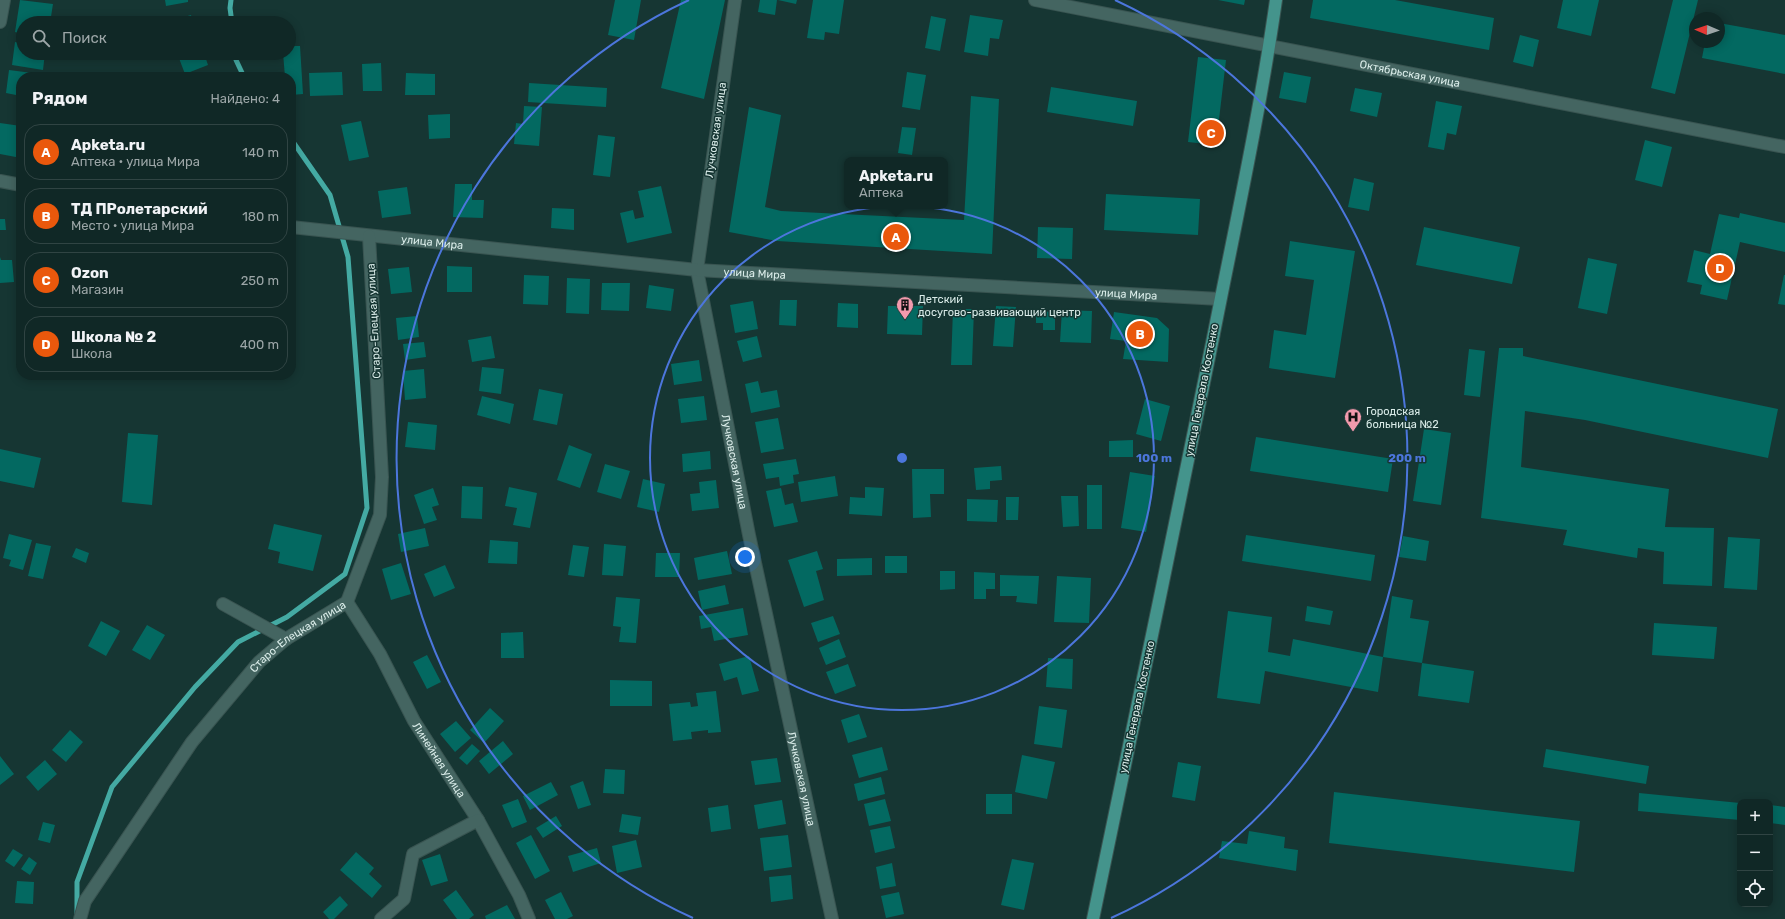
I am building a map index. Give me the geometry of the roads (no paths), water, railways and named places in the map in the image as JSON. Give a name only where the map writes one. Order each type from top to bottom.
[{"type":"main road","name":"улица Генерала Костенко","points":[[1093,919],[1168,563],[1269,46],[1276,0]]},
{"type":"street","points":[[0,22],[4,0]]},
{"type":"street","name":"Лучковская улица","points":[[735,0],[697,270],[749,535],[832,919]]},
{"type":"street","name":"Октябрьская улица","points":[[1035,0],[1785,147]]},
{"type":"street","points":[[0,181],[16,184]]},
{"type":"street","name":"улица Мира","points":[[296,228],[697,270],[1220,299]]},
{"type":"street","name":"Старо-Елецкая улица","points":[[80,919],[85,901],[192,742],[258,662],[286,639],[347,602],[380,515],[382,485],[369,236]]},
{"type":"street","name":"Линейная улица","points":[[347,602],[380,654],[414,721],[478,820],[519,895],[528,919]]},
{"type":"street","points":[[223,604],[286,639]]},
{"type":"street","points":[[381,919],[404,899],[413,854],[478,820]]},
{"type":"waterway","points":[[231,0],[231,16]]},
{"type":"waterway","points":[[236,60],[242,72]]},
{"type":"waterway","points":[[77,914],[77,882],[112,787],[195,687],[238,642],[287,617],[345,574],[367,508],[348,257],[330,195],[296,146]]},
{"type":"place","name":"Ozon","points":[[1211,133]]},
{"type":"place","name":"Apketa.ru","points":[[896,237]]},
{"type":"place","name":"Школа № 2","points":[[1720,268]]},
{"type":"place","name":"Детский досугово-развивающий центр","points":[[905,320]]},
{"type":"place","name":"ТД ПРолетарский","points":[[1140,334]]},
{"type":"place","name":"Городская больница №2","points":[[1353,432]]}]
